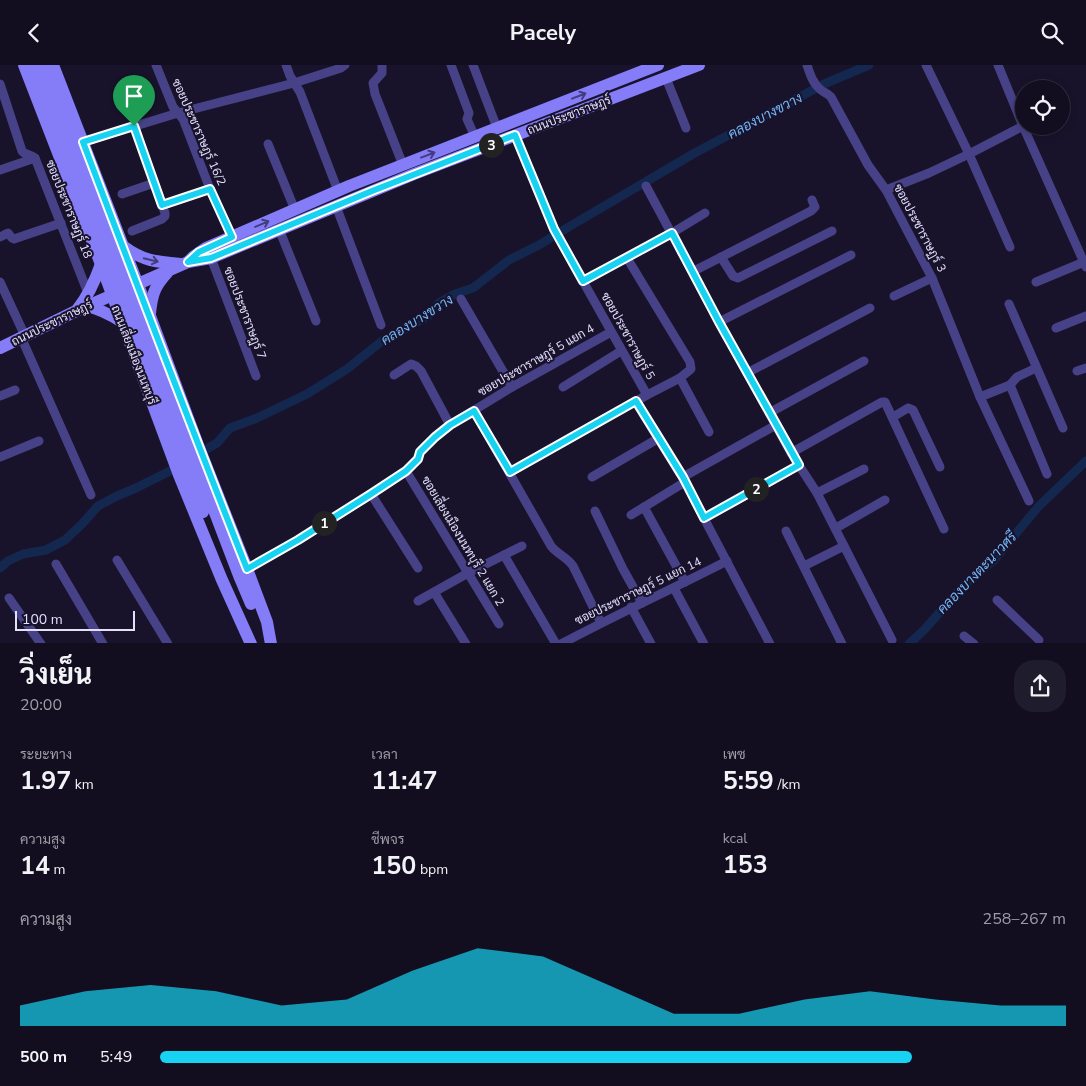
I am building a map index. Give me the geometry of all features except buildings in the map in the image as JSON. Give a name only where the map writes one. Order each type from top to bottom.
[{"type":"main road","name":"ถนนเลี่ยงเมืองนนทบุรี","points":[[24,65],[101,264],[173,459],[194,474],[247,569],[266,623],[270,643]]},
{"type":"main road","name":"ถนนเลี่ยงเมืองนนทบุรี","points":[[33,65],[194,474],[270,643]]},
{"type":"main road","name":"ถนนเลี่ยงเมืองนนทบุรี","points":[[43,65],[194,474],[251,643]]},
{"type":"main road","name":"ถนนเลี่ยงเมืองนนทบุรี","points":[[53,65],[198,445],[194,474]]},
{"type":"main road","name":"ถนนประชาราษฎร์","points":[[0,348],[84,303],[112,295],[168,271],[185,263],[199,252],[338,191],[658,65]]},
{"type":"main road","name":"ถนนประชาราษฎร์","points":[[185,263],[211,258],[414,174],[699,65]]},
{"type":"main road","points":[[93,243],[100,248],[111,246],[117,240],[117,231]]},
{"type":"main road","points":[[123,246],[134,255],[145,259],[160,263],[185,263]]},
{"type":"main road","points":[[101,264],[96,280],[84,303],[108,313],[122,323]]},
{"type":"main road","points":[[129,340],[131,329],[138,322],[152,322],[152,293],[168,271]]},
{"type":"street","name":"ซอยประชาราษฎร์ 16/2","points":[[156,65],[173,107],[182,119],[210,189],[232,237]]},
{"type":"street","points":[[286,65],[300,92],[338,191]]},
{"type":"street","points":[[83,142],[178,113],[294,83],[345,65]]},
{"type":"street","points":[[382,65],[382,73],[373,83],[374,94],[403,165]]},
{"type":"street","points":[[451,65],[469,113],[467,119],[475,137]]},
{"type":"street","points":[[473,65],[497,128]]},
{"type":"street","name":"ซอยประชาราษฏร์ 3","points":[[806,65],[818,87],[831,97],[868,165],[886,190],[932,278],[980,397],[1029,501]]},
{"type":"street","points":[[926,65],[969,154],[1010,247]]},
{"type":"street","points":[[998,65],[1015,106]]},
{"type":"street","points":[[666,78],[686,128]]},
{"type":"street","name":"ซอยประชาราษฎร์ 18","points":[[0,84],[22,151],[24,154],[31,155],[34,158],[61,223],[84,303]]},
{"type":"street","points":[[132,231],[165,216],[134,126]]},
{"type":"street","points":[[886,190],[929,173],[1015,130]]},
{"type":"street","name":"ซอยประชาราษฏร์ 5","points":[[510,472],[647,395],[556,232],[515,135]]},
{"type":"street","points":[[1027,135],[1085,265],[1036,281]]},
{"type":"street","points":[[268,144],[295,210]]},
{"type":"street","points":[[0,170],[34,158]]},
{"type":"street","points":[[122,194],[154,183]]},
{"type":"street","points":[[646,186],[791,453],[817,493],[892,641]]},
{"type":"street","points":[[162,205],[210,189]]},
{"type":"street","points":[[692,272],[811,211],[815,207],[812,200]]},
{"type":"street","points":[[336,206],[381,325]]},
{"type":"street","points":[[583,281],[705,213]]},
{"type":"street","points":[[0,237],[8,233],[14,239],[61,223]]},
{"type":"street","points":[[279,229],[316,321]]},
{"type":"street","points":[[721,257],[733,276],[738,278],[832,231]]},
{"type":"street","points":[[719,322],[851,255]]},
{"type":"street","name":"ซอยประชาราษฎร์ 7","points":[[211,258],[256,376]]},
{"type":"street","points":[[627,258],[690,362],[691,369],[680,378],[647,395]]},
{"type":"street","points":[[894,296],[932,278]]},
{"type":"street","points":[[0,282],[91,495]]},
{"type":"street","points":[[461,299],[512,387]]},
{"type":"street","points":[[1009,304],[1063,428]]},
{"type":"street","points":[[747,373],[870,308]]},
{"type":"street","points":[[1056,328],[1086,316]]},
{"type":"street","name":"ซอยประชาราษฎร์ 5 แยก 4","points":[[406,471],[418,459],[420,452],[425,446],[450,425],[512,387],[611,332]]},
{"type":"street","points":[[563,387],[621,351]]},
{"type":"street","points":[[769,413],[864,361]]},
{"type":"street","points":[[394,375],[411,364],[416,366],[421,371],[450,425]]},
{"type":"street","points":[[980,397],[1010,385],[1017,377],[1036,368]]},
{"type":"street","points":[[680,378],[709,432]]},
{"type":"street","points":[[1010,385],[1047,474]]},
{"type":"street","points":[[0,397],[15,390]]},
{"type":"street","points":[[636,401],[684,479],[770,643]]},
{"type":"street","points":[[791,453],[882,402],[886,403],[944,529]]},
{"type":"street","points":[[893,417],[908,408],[913,409],[940,467]]},
{"type":"street","points":[[474,411],[551,546],[573,566],[600,623]]},
{"type":"street","points":[[631,515],[684,479],[776,425]]},
{"type":"street","points":[[592,477],[659,438]]},
{"type":"street","points":[[0,457],[39,441]]},
{"type":"street","points":[[704,518],[799,465]]},
{"type":"street","points":[[817,493],[864,469]]},
{"type":"street","points":[[247,569],[298,540],[406,471]]},
{"type":"street","name":"ซอยเลี่ยงเมืองนนทบุรี 2 แยก 2","points":[[406,471],[499,624]]},
{"type":"street","points":[[371,494],[418,568]]},
{"type":"street","points":[[836,529],[885,500]]},
{"type":"street","points":[[644,507],[685,582]]},
{"type":"street","points":[[595,511],[642,603]]},
{"type":"street","points":[[786,531],[842,643]]},
{"type":"street","points":[[418,601],[522,546]]},
{"type":"street","points":[[804,566],[844,546]]},
{"type":"street","points":[[504,555],[556,643]]},
{"type":"street","points":[[117,560],[168,643]]},
{"type":"street","name":"ซอยประชาราษฎร์ 5 แยก 14","points":[[561,643],[727,561]]},
{"type":"street","points":[[56,564],[103,643]]},
{"type":"street","points":[[674,588],[704,643]]},
{"type":"street","points":[[434,592],[466,643]]},
{"type":"street","points":[[9,598],[41,643]]},
{"type":"street","points":[[997,600],[1039,640]]},
{"type":"street","points":[[631,607],[650,643]]},
{"type":"street","points":[[964,636],[974,643]]},
{"type":"waterway","name":"คลองบางขวาง","points":[[196,455],[217,443],[230,428],[257,418],[307,394],[347,369],[382,341],[428,316],[439,303],[455,294],[473,288],[509,260],[539,245],[693,154],[824,84],[869,65]]},
{"type":"waterway","name":"คลองบางตะนาวศรี","points":[[910,643],[964,585],[994,560],[1038,507],[1086,461]]},
{"type":"waterway","name":"คลองบางขวาง","points":[[0,568],[8,561],[23,554],[46,550],[65,540],[98,506],[181,465]]},
{"type":"route","points":[[134,126],[162,205],[210,189],[232,237],[206,248],[188,262],[211,258],[414,174],[515,135],[554,229],[583,281],[672,233],[719,322],[799,465],[704,518],[683,477],[636,401],[510,472],[474,411],[450,425],[435,437],[425,446],[420,452],[418,459],[406,471],[298,540],[247,569],[83,142],[134,126]]}]
